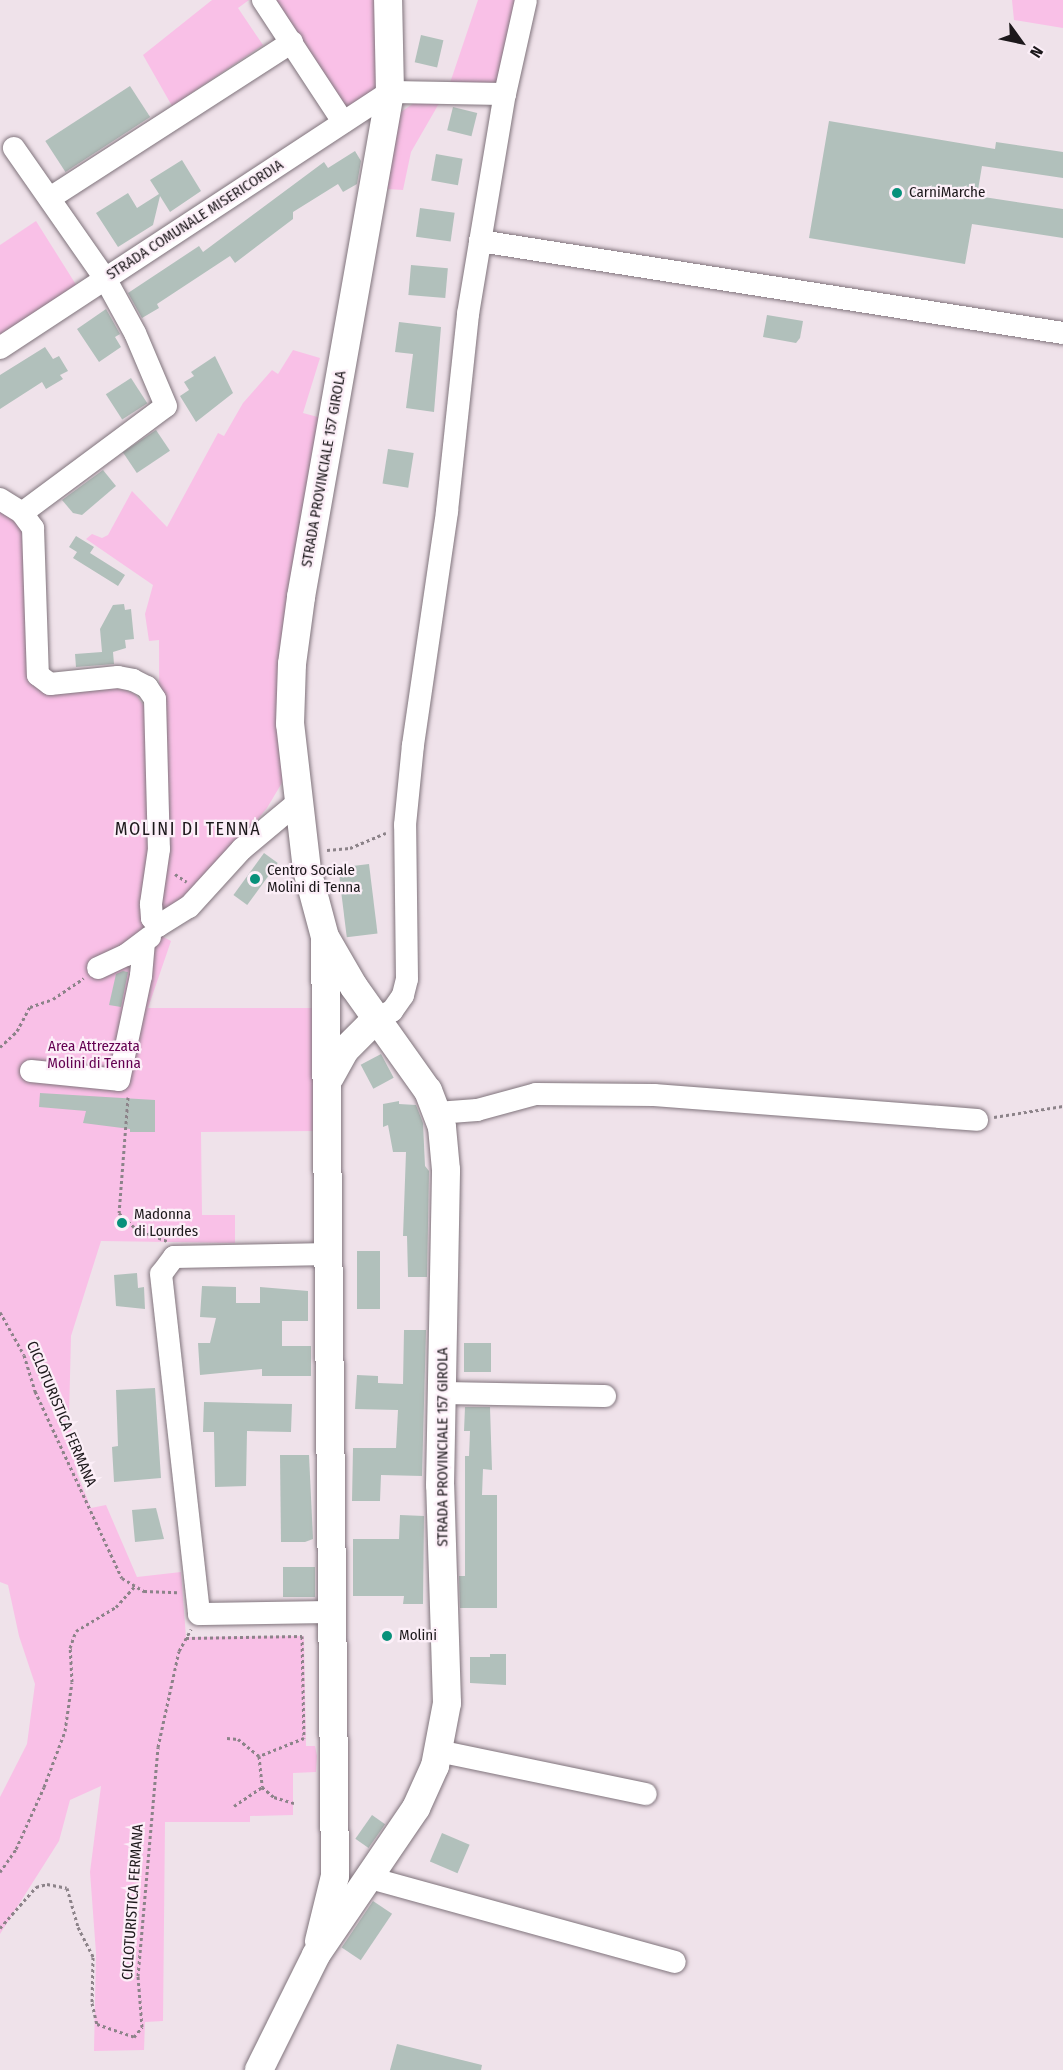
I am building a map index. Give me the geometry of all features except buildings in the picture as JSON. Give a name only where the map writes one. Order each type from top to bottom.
[{"type":"main road","name":"STRADA PROVINCIALE 157 GIROLA","points":[[316,1954],[335,1876],[330,1077],[324,1038],[325,937],[304,853],[297,804],[290,724],[292,664],[390,92],[388,0]]},
{"type":"main road","name":"STRADA PROVINCIALE 157 GIROLA","points":[[260,2070],[316,1954],[365,1886],[416,1808],[438,1751],[447,1703],[440,1485],[446,1170],[437,1113],[418,1075],[354,987],[325,937]]},
{"type":"main road","points":[[324,1038],[349,1015],[360,1012],[377,1018],[345,1050],[330,1077]]},
{"type":"main road","points":[[335,1876],[347,1892],[365,1886]]},
{"type":"street","points":[[263,0],[343,122]]},
{"type":"street","points":[[377,1018],[392,1011],[403,995],[407,978],[405,825],[412,745],[447,511],[468,314],[505,94],[526,0]]},
{"type":"street","points":[[50,198],[292,42]]},
{"type":"street","points":[[390,92],[505,94]]},
{"type":"street","name":"STRADA COMUNALE MISERICORDIA","points":[[0,348],[390,92]]},
{"type":"street","points":[[14,148],[106,280],[135,333],[166,406],[22,513]]},
{"type":"street","points":[[480,241],[1063,333]]},
{"type":"street","points":[[0,499],[22,513],[33,528],[38,675],[50,684],[118,677],[133,680],[147,687],[155,699],[159,849],[151,904],[151,934],[119,1080],[31,1071]]},
{"type":"street","points":[[98,968],[170,922],[209,887],[243,849],[297,804]]},
{"type":"street","points":[[437,1113],[477,1110],[536,1094],[654,1095],[977,1120]]},
{"type":"street","points":[[330,1254],[174,1257],[161,1274],[198,1603],[333,1612]]},
{"type":"street","points":[[442,1393],[605,1396]]},
{"type":"street","points":[[438,1751],[646,1794]]},
{"type":"street","points":[[365,1886],[675,1962]]},
{"type":"path","points":[[304,853],[350,848],[405,825]]},
{"type":"path","points":[[159,849],[166,866],[178,876],[193,885],[209,887]]},
{"type":"path","points":[[0,1047],[17,1031],[30,1007],[53,999],[98,968]]},
{"type":"path","points":[[119,1080],[128,1094],[119,1213],[136,1229],[167,1240],[174,1257]]},
{"type":"path","points":[[977,1120],[1063,1106]]},
{"type":"path","name":"CICLOTURISTICA FERMANA","points":[[0,1312],[24,1355],[35,1391],[96,1528],[123,1578],[135,1586]]},
{"type":"path","points":[[0,1872],[30,1818],[65,1731],[72,1682],[70,1648],[76,1631],[116,1607],[135,1586],[144,1591],[198,1603]]},
{"type":"path","name":"CICLOTURISTICA FERMANA","points":[[0,1928],[36,1887],[46,1884],[68,1888],[78,1927],[93,1957],[92,2003],[97,2024],[134,2037],[142,2027],[138,1976],[158,1747],[179,1651],[198,1603]]},
{"type":"path","points":[[186,1638],[302,1636],[304,1738],[259,1756]]},
{"type":"path","points":[[226,1738],[238,1739],[259,1756],[262,1787],[274,1797],[294,1803]]},
{"type":"path","points":[[234,1806],[262,1787]]},
{"type":"green space","points":[[212,0],[249,0],[238,8],[263,45],[172,106],[143,55]]},
{"type":"green space","points":[[272,0],[377,0],[379,90],[348,117]]},
{"type":"green space","points":[[478,0],[518,0],[499,83],[450,83]]},
{"type":"green space","points":[[1012,0],[1063,0],[1063,28],[1014,20]]},
{"type":"green space","points":[[441,100],[411,152],[403,190],[387,189],[398,114],[414,103]]},
{"type":"green space","points":[[36,221],[80,291],[0,342],[0,245]]},
{"type":"green space","points":[[293,350],[320,358],[303,413],[325,419],[283,781],[267,808],[212,875],[160,919],[159,640],[149,641],[145,614],[153,585],[86,539],[92,534],[102,538],[108,535],[132,491],[167,527],[218,433],[224,436],[243,403],[272,370],[278,374]]},
{"type":"green space","name":"Area Attrezzata Molini di Tenna","points":[[0,503],[21,516],[37,675],[125,690],[135,694],[145,707],[150,795],[146,928],[171,941],[148,1008],[316,1008],[316,1131],[201,1132],[202,1215],[235,1215],[235,1243],[101,1241],[71,1336],[69,1417],[77,1473],[91,1508],[106,1505],[137,1577],[181,1572],[186,1637],[304,1636],[306,1746],[315,1746],[317,1756],[316,1772],[293,1773],[293,1815],[250,1816],[250,1822],[165,1822],[163,2021],[145,2022],[144,2050],[94,2051],[96,1953],[90,1872],[101,1786],[70,1800],[59,1841],[0,1934],[0,1797],[27,1744],[35,1684],[19,1636],[8,1585],[0,1582]]},
{"type":"place","name":"CarniMarche","points":[[897,193]]},
{"type":"place","name":"Centro Sociale Molini di Tenna","points":[[255,879]]},
{"type":"place","name":"Madonna di Lourdes","points":[[122,1223]]},
{"type":"place","name":"Molini","points":[[387,1636]]},
{"type":"district","name":"MOLINI DI TENNA","points":[[188,829]]}]
